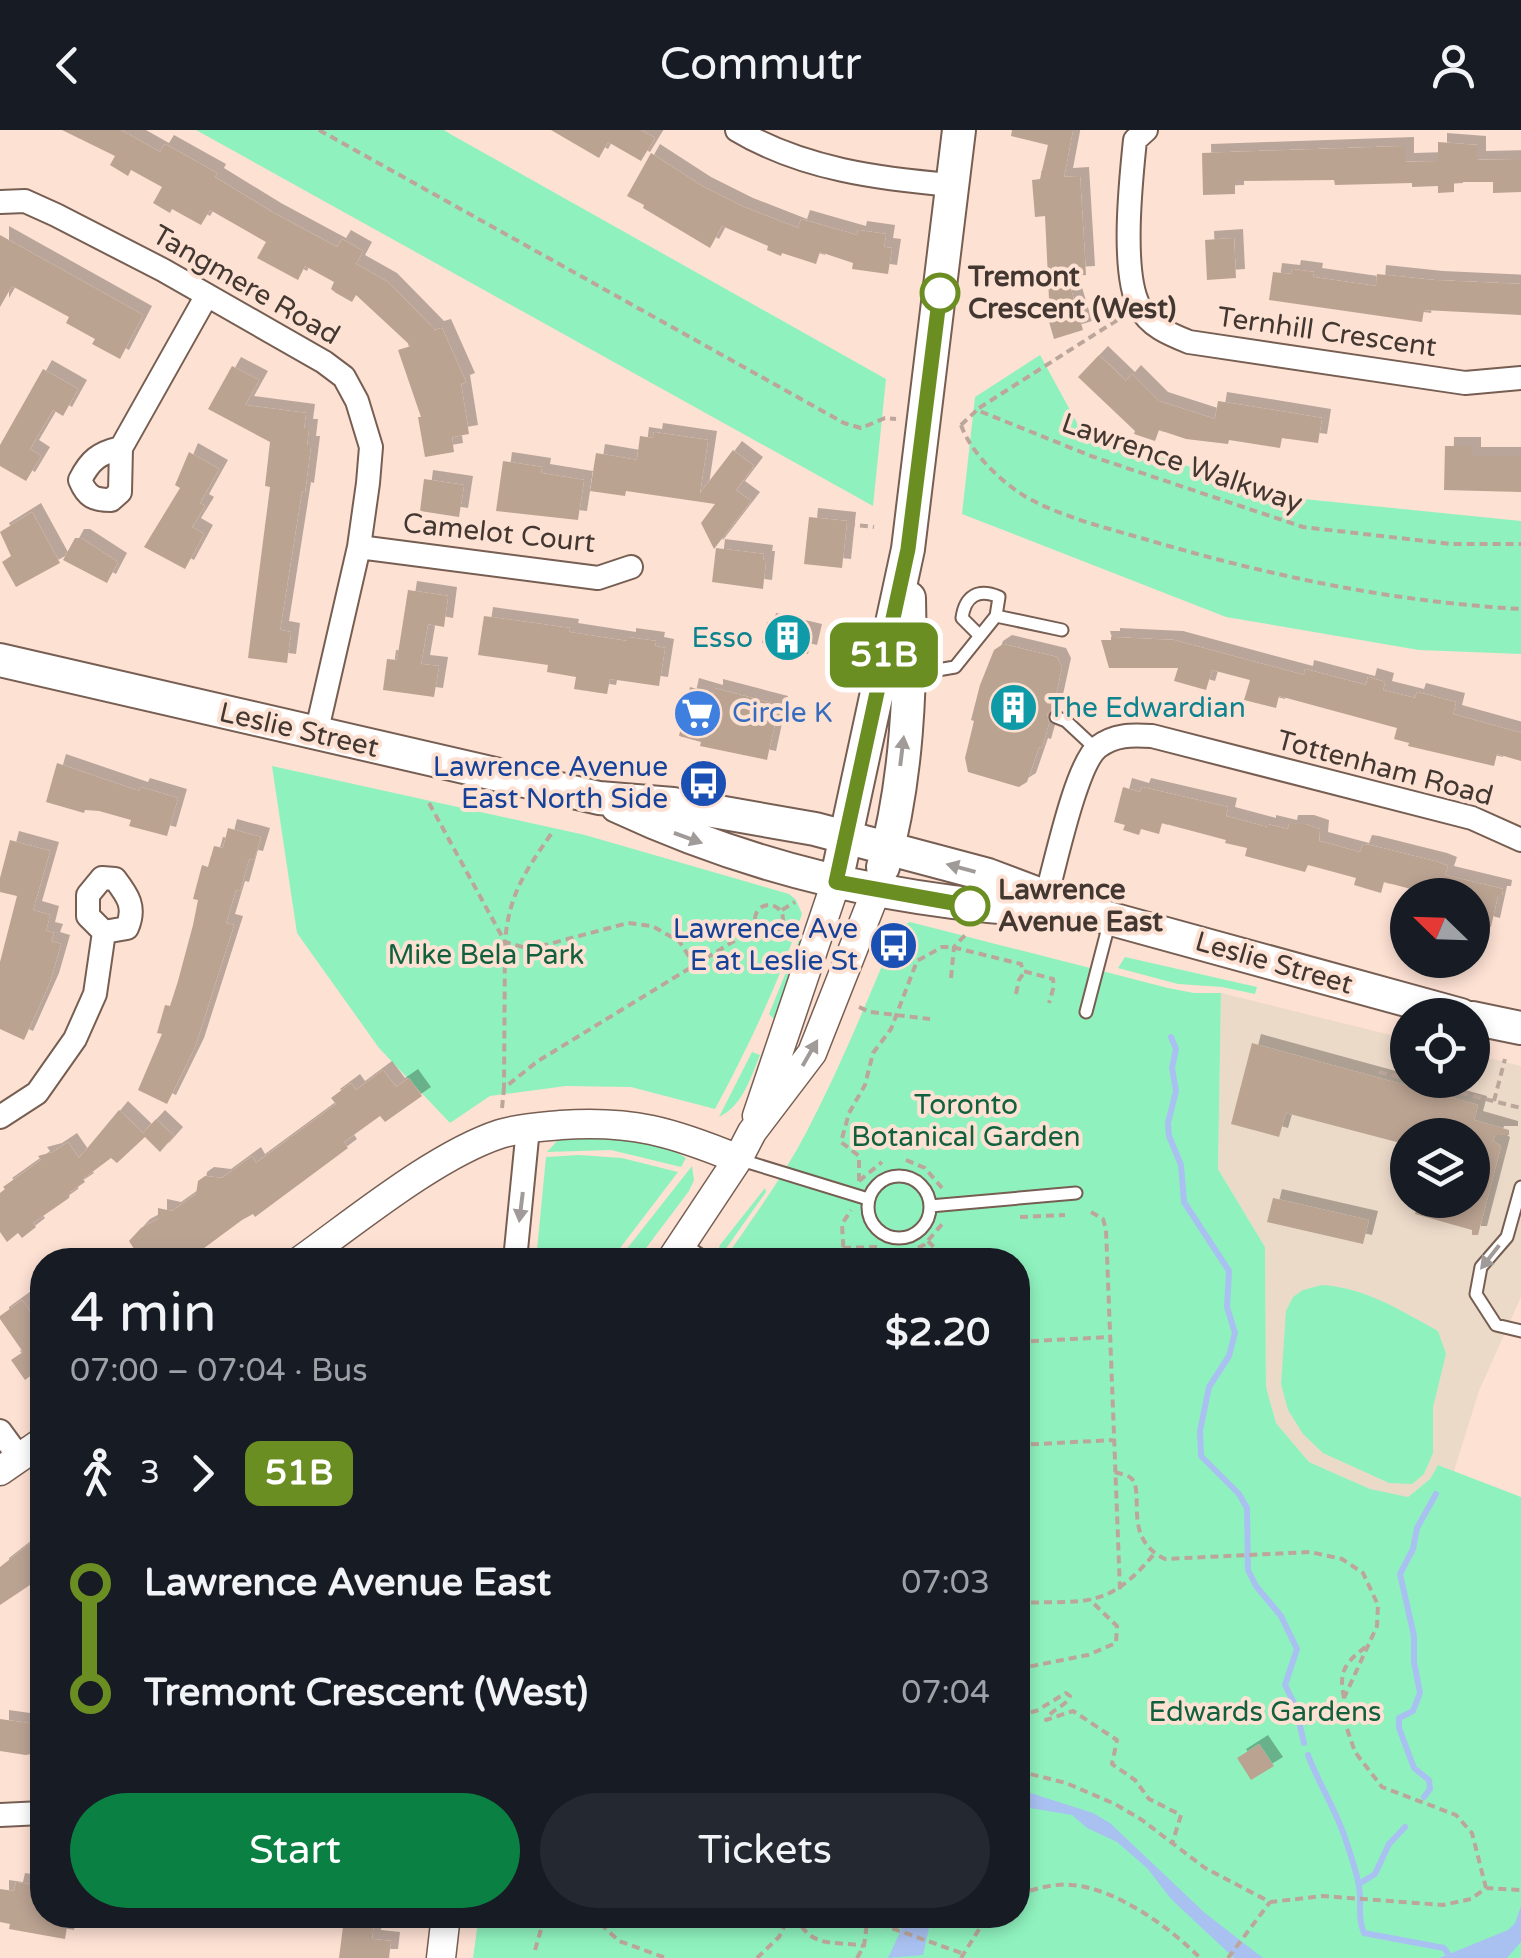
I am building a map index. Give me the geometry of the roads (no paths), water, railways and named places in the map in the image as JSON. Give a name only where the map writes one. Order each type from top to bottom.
[{"type":"main road","points":[[836,882],[908,549],[959,130]]},
{"type":"main road","points":[[876,891],[888,848],[911,674],[908,549]]},
{"type":"main road","name":"Leslie Street","points":[[0,660],[599,798],[672,804],[848,837],[988,875],[1098,915],[1399,998]]},
{"type":"main road","name":"Leslie Street","points":[[599,798],[685,838],[836,882],[978,907],[1098,915]]},
{"type":"main road","points":[[1490,1022],[1521,1028]]},
{"type":"street","points":[[737,130],[820,165],[877,177],[953,185]]},
{"type":"street","name":"Ternhill Crescent","points":[[1146,130],[1135,140],[1128,206],[1133,285],[1139,306],[1159,330],[1189,342],[1465,382],[1521,378]]},
{"type":"street","name":"Tangmere Road","points":[[0,202],[25,201],[207,295],[324,362],[344,378],[358,400],[370,447],[360,548],[316,734]]},
{"type":"street","points":[[120,448],[207,295]]},
{"type":"street","name":"Camelot Court","points":[[360,548],[598,578],[632,567]]},
{"type":"street","name":"Tottenham Road","points":[[1096,748],[1125,734],[1152,736],[1472,818],[1521,840]]},
{"type":"street","points":[[1046,897],[1082,770],[1096,748]]},
{"type":"street","points":[[681,1248],[752,1132],[836,882]]},
{"type":"street","points":[[752,1132],[812,1053],[876,891]]},
{"type":"street","points":[[0,1117],[37,1092],[76,1039],[95,994],[104,932]]},
{"type":"street","points":[[318,1248],[454,1155],[500,1134],[528,1128],[601,1123],[644,1126],[690,1139],[738,1160]]},
{"type":"street","points":[[516,1248],[528,1128]]},
{"type":"street","points":[[0,1431],[20,1456]]},
{"type":"street","points":[[0,1815],[30,1814]]},
{"type":"street","points":[[441,1958],[444,1928]]},
{"type":"lane","points":[[911,674],[955,668],[996,616],[999,597],[988,592],[975,594],[964,603],[962,618],[980,636]]},
{"type":"lane","points":[[996,616],[1062,630]]},
{"type":"lane","points":[[1056,717],[1066,720],[1096,748]]},
{"type":"lane","points":[[1086,1012],[1098,915]]},
{"type":"lane","points":[[738,1160],[868,1199]]},
{"type":"lane","points":[[906,1176],[923,1187],[930,1206],[925,1224],[918,1231],[910,1236],[890,1237],[872,1222],[868,1199],[886,1178],[906,1176]]},
{"type":"lane","points":[[1521,1188],[1507,1236],[1480,1267],[1476,1294],[1496,1324],[1521,1331]]},
{"type":"lane","points":[[930,1206],[1076,1193]]},
{"type":"water","points":[[1030,1793],[1093,1813],[1110,1823],[1205,1913],[1263,1958],[1234,1958],[1171,1899],[1147,1868],[1117,1842],[1087,1828],[1072,1815],[1030,1808]]},
{"type":"water","points":[[1521,1906],[1521,1942],[1507,1958],[1439,1958],[1508,1930]]},
{"type":"water","points":[[902,1928],[929,1928],[923,1955],[888,1958]]},
{"type":"waterway","points":[[1171,1037],[1176,1049],[1172,1068],[1176,1091],[1169,1136],[1181,1165],[1184,1202],[1229,1271],[1227,1307],[1235,1333],[1229,1356],[1209,1387],[1200,1431],[1201,1456],[1239,1494],[1247,1508],[1248,1570],[1281,1616],[1297,1649],[1285,1685],[1295,1705],[1304,1743]]},
{"type":"waterway","points":[[1424,1797],[1430,1789],[1429,1780],[1414,1768],[1399,1728],[1399,1718],[1413,1711],[1420,1693],[1414,1636],[1400,1574],[1413,1549],[1417,1528],[1436,1494]]},
{"type":"waterway","points":[[1308,1755],[1354,1864],[1364,1933],[1444,1948],[1451,1958]]},
{"type":"waterway","points":[[1359,1884],[1375,1874],[1389,1844],[1405,1827]]},
{"type":"place","name":"Tremont Crescent (West)","points":[[940,293]]},
{"type":"place","name":"Esso","points":[[788,638]]},
{"type":"place","name":"The Edwardian","points":[[1013,708]]},
{"type":"place","name":"Circle K","points":[[697,713]]},
{"type":"place","name":"Lawrence Avenue East North Side","points":[[703,783]]},
{"type":"place","name":"Lawrence Avenue East","points":[[970,906]]},
{"type":"place","name":"Lawrence Ave E at Leslie St","points":[[893,945]]},
{"type":"park label","name":"Mike Bela Park","points":[[486,955]]},
{"type":"park label","name":"Toronto Botanical Garden","points":[[966,1121]]},
{"type":"park label","name":"Edwards Gardens","points":[[1265,1712]]}]
